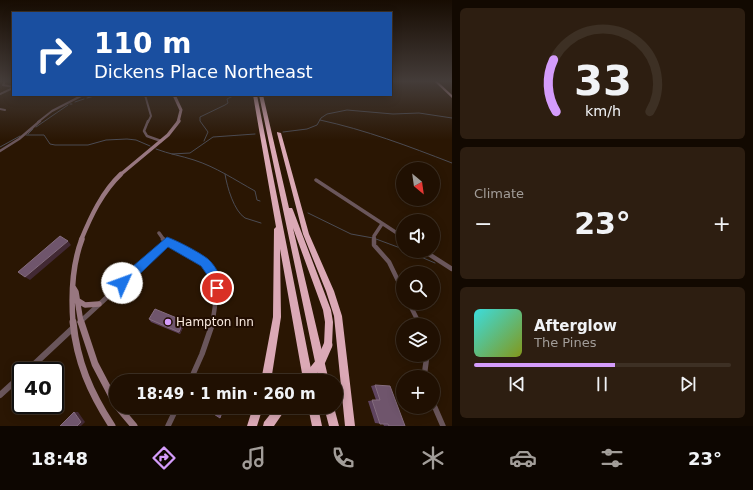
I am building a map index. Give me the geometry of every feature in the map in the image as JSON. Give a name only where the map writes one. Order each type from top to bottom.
[{"type":"highway","points":[[256,101],[307,374]]},
{"type":"highway","points":[[262,101],[322,374]]},
{"type":"highway","points":[[279,133],[306,234],[330,291],[338,316],[350,426]]},
{"type":"highway","points":[[283,192],[328,310],[328,345],[317,366],[311,374]]},
{"type":"highway","points":[[267,374],[274,338],[278,299],[276,211]]},
{"type":"highway","points":[[252,426],[256,414]]},
{"type":"highway","points":[[268,426],[277,414]]},
{"type":"highway","points":[[314,414],[317,426]]},
{"type":"highway","points":[[331,414],[334,426]]},
{"type":"main road","points":[[112,426],[103,414],[88,384],[72,329],[70,299],[73,288],[76,261],[82,236],[97,204],[108,188],[123,172],[174,129],[181,114],[177,101]]},
{"type":"main road","points":[[73,288],[77,300],[80,321],[95,367],[109,392]]},
{"type":"main road","points":[[77,300],[85,305],[99,304]]},
{"type":"main road","points":[[124,414],[134,426]]},
{"type":"street","points":[[0,151],[19,139],[52,111],[72,101]]},
{"type":"street","points":[[147,101],[151,116],[144,131],[147,136],[161,141]]},
{"type":"street","points":[[0,109],[5,110]]},
{"type":"street","points":[[316,180],[396,233]]},
{"type":"street","points":[[382,224],[374,236],[373,242],[376,248],[389,262],[396,276]]},
{"type":"street","points":[[158,233],[167,242],[205,263],[213,274],[217,288],[208,336],[193,374]]},
{"type":"street","points":[[37,362],[167,242]]},
{"type":"street","points":[[435,258],[452,269]]},
{"type":"street","points":[[0,395],[12,384]]},
{"type":"street","points":[[168,426],[173,414]]},
{"type":"street","points":[[437,414],[442,426]]},
{"type":"building","points":[[60,236],[68,241],[25,277],[18,272]]},
{"type":"building","name":"Hampton Inn","points":[[155,309],[184,321],[179,332],[149,319]]},
{"type":"building","points":[[375,385],[390,386],[396,402],[396,414],[400,414],[405,426],[389,426],[388,424],[380,424],[372,400],[380,400]]},
{"type":"building","points":[[74,412],[81,422],[77,426],[60,426]]},
{"type":"building","points":[[214,414],[221,414],[220,418]]},
{"type":"waterway","points":[[204,141],[208,132],[200,121],[200,117],[225,105],[228,103],[227,101]]},
{"type":"waterway","points":[[36,127],[68,105]]},
{"type":"waterway","points":[[283,132],[307,129],[317,125],[321,118],[327,114],[347,110],[393,114],[419,113],[452,118]]},
{"type":"waterway","points":[[320,120],[370,134],[452,163]]},
{"type":"waterway","points":[[28,134],[33,129]]},
{"type":"waterway","points":[[173,154],[190,153],[213,137],[255,134]]},
{"type":"waterway","points":[[26,135],[44,135],[50,144],[55,145],[88,145],[106,140],[127,139],[136,140],[150,146]]},
{"type":"waterway","points":[[0,147],[20,136]]},
{"type":"waterway","points":[[156,149],[173,154]]},
{"type":"waterway","points":[[173,154],[194,160],[218,170],[255,191],[257,200],[260,201]]},
{"type":"waterway","points":[[225,174],[229,192],[241,215],[245,218],[261,223]]},
{"type":"waterway","points":[[308,213],[351,234],[373,238]]},
{"type":"waterway","points":[[376,239],[396,246]]},
{"type":"waterway","points":[[423,258],[435,263]]},
{"type":"place","name":"Hampton Inn","points":[[168,322]]},
{"type":"route","points":[[122,283],[167,242],[190,253],[205,263],[213,274],[217,288]]}]
